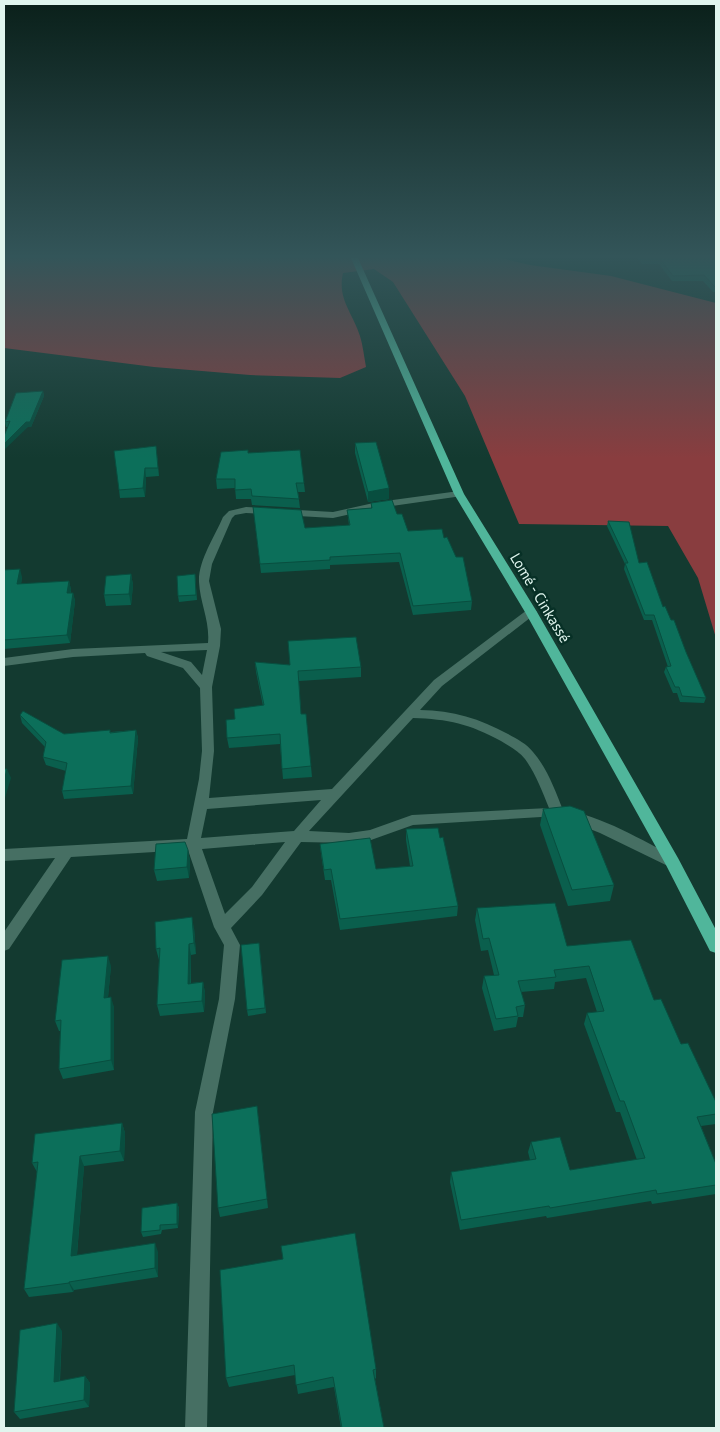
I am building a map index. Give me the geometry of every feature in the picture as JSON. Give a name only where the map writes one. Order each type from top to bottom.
[{"type":"highway","name":"Lomé - Cinkassé","points":[[384,325],[459,494],[530,612],[672,862],[716,946]]},
{"type":"street","points":[[196,1428],[204,1112],[227,1000],[232,945],[222,926],[193,844],[206,779],[208,751],[206,686],[214,646],[215,629],[204,581],[207,564],[226,520],[232,513],[246,510],[333,514],[378,505],[459,494]]},
{"type":"street","points":[[222,926],[257,891],[298,836],[438,683],[530,612]]},
{"type":"street","points":[[4,662],[73,653],[214,646]]},
{"type":"street","points":[[134,649],[166,657],[187,665],[206,686]]},
{"type":"street","points":[[410,714],[440,714],[465,718],[514,743],[528,755],[544,780],[558,814]]},
{"type":"street","points":[[202,804],[336,794]]},
{"type":"street","points":[[4,855],[298,836],[357,837],[371,835],[412,820],[541,812],[571,816],[605,829],[672,862]]},
{"type":"street","points":[[4,944],[68,850]]},
{"type":"shaded area","points":[[4,325],[356,325],[363,347],[366,367],[340,378],[250,375],[154,367],[4,348]]},
{"type":"shaded area","points":[[420,325],[716,325],[716,638],[698,578],[668,526],[519,524],[465,396]]},
{"type":"building","points":[[43,391],[30,422],[26,422],[4,444],[4,436],[10,421],[5,422],[16,393]]},
{"type":"building","points":[[376,442],[389,488],[368,492],[355,443]]},
{"type":"building","points":[[156,446],[158,468],[145,468],[143,488],[119,490],[114,451]]},
{"type":"building","points":[[248,450],[248,453],[300,450],[304,483],[296,483],[299,499],[252,496],[251,489],[235,490],[235,479],[216,479],[221,452]]},
{"type":"building","points":[[392,500],[397,514],[402,514],[408,531],[442,529],[444,538],[447,537],[456,557],[463,557],[472,601],[413,606],[400,553],[260,564],[253,507],[301,510],[305,528],[350,525],[347,510],[372,508],[371,503]]},
{"type":"building","points":[[608,521],[629,522],[639,563],[647,562],[663,607],[665,606],[671,620],[674,620],[706,698],[682,696],[679,687],[675,687],[666,667],[671,666],[654,615],[645,615],[625,563],[628,563]]},
{"type":"building","points":[[20,569],[17,584],[69,581],[67,593],[73,593],[67,635],[4,640],[4,570]]},
{"type":"building","points":[[131,574],[129,594],[104,595],[106,576]]},
{"type":"building","points":[[195,574],[196,595],[178,596],[177,576]]},
{"type":"building","points":[[356,637],[361,667],[298,671],[301,714],[306,714],[311,766],[282,769],[280,734],[227,738],[226,720],[235,719],[234,709],[264,705],[255,662],[290,665],[288,641]]},
{"type":"building","points":[[23,711],[64,734],[110,730],[110,733],[136,730],[131,786],[62,791],[67,763],[43,757],[46,742],[20,715]]},
{"type":"building","points":[[4,769],[7,769],[4,781]]},
{"type":"building","points":[[570,806],[584,811],[614,885],[572,890],[543,809]]},
{"type":"building","points":[[438,828],[440,838],[443,837],[458,906],[340,919],[331,869],[324,870],[320,844],[370,838],[376,869],[413,866],[406,829]]},
{"type":"building","points":[[185,842],[188,850],[187,867],[154,870],[156,844]]},
{"type":"building","points":[[555,903],[567,946],[631,940],[654,1000],[661,999],[681,1044],[688,1043],[716,1102],[716,1114],[697,1117],[716,1164],[716,1185],[657,1194],[656,1190],[550,1208],[549,1206],[461,1220],[451,1172],[536,1159],[531,1142],[560,1137],[570,1170],[645,1158],[624,1101],[620,1101],[587,1013],[604,1011],[589,966],[554,970],[556,977],[518,981],[525,1005],[516,1007],[518,1016],[496,1019],[484,976],[499,975],[489,938],[483,939],[477,908]]},
{"type":"building","points":[[192,917],[194,943],[189,944],[188,984],[203,982],[202,1001],[157,1005],[160,948],[156,949],[155,922]]},
{"type":"building","points":[[259,943],[265,1008],[247,1010],[241,945]]},
{"type":"building","points":[[108,956],[104,998],[111,997],[111,1060],[59,1069],[61,1020],[55,1021],[62,960]]},
{"type":"building","points":[[257,1106],[267,1199],[218,1208],[212,1114]]},
{"type":"building","points":[[122,1123],[120,1151],[80,1156],[71,1256],[155,1243],[155,1268],[24,1289],[38,1162],[32,1163],[35,1134]]},
{"type":"building","points":[[177,1203],[177,1224],[160,1225],[160,1230],[141,1232],[142,1208]]},
{"type":"building","points":[[355,1233],[376,1369],[373,1370],[384,1428],[342,1428],[333,1377],[296,1385],[294,1365],[226,1378],[220,1270],[283,1259],[281,1246]]},
{"type":"building","points":[[57,1323],[54,1382],[85,1376],[84,1400],[14,1412],[20,1330]]}]
